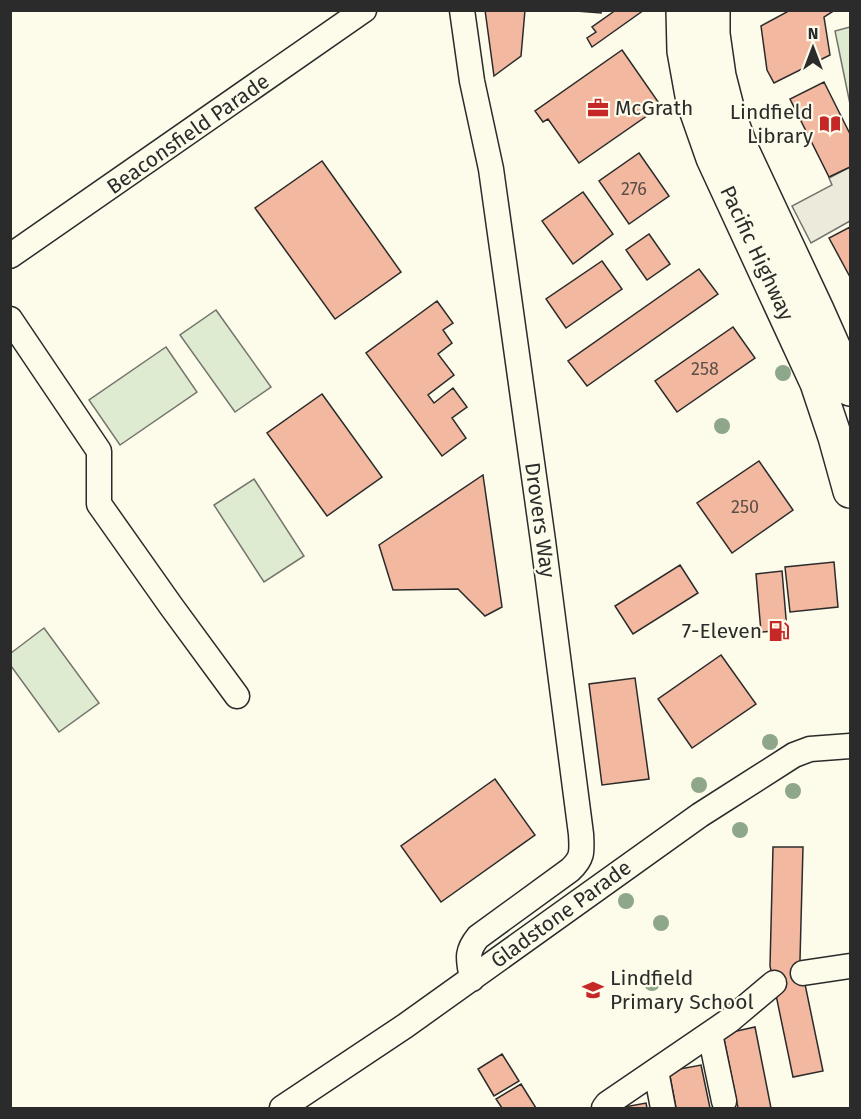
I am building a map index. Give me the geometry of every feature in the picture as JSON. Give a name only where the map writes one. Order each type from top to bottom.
[{"type":"highway","name":"Pacific Highway","points":[[682,10],[684,51],[693,101],[706,139],[817,383],[850,491]]},
{"type":"highway","name":"Pacific Highway","points":[[713,10],[713,34],[719,76],[729,115],[742,150],[817,310],[850,389]]},
{"type":"street","name":"Beaconsfield Parade","points":[[10,256],[364,10]]},
{"type":"street","name":"Drovers Way","points":[[462,10],[472,81],[491,169],[543,541],[582,854],[578,863],[570,870],[478,937],[468,955],[472,979]]},
{"type":"street","points":[[10,320],[99,452],[99,504],[237,696]]},
{"type":"street","name":"Gladstone Parade","points":[[282,1108],[405,1026],[700,815],[794,755],[810,748],[850,746]]},
{"type":"street","points":[[803,973],[850,966]]},
{"type":"street","points":[[604,1108],[730,1020],[774,984]]},
{"type":"street","points":[[710,1034],[724,1101]]},
{"type":"street","points":[[656,1071],[663,1108]]},
{"type":"green space","points":[[850,27],[850,104],[835,31]]},
{"type":"green space","points":[[216,310],[271,387],[235,412],[180,335]]},
{"type":"green space","points":[[166,347],[197,392],[120,445],[89,400]]},
{"type":"green space","points":[[254,479],[304,556],[264,582],[214,505]]},
{"type":"green space","points":[[44,628],[99,703],[59,732],[11,666],[11,653]]},
{"type":"shaded area","points":[[850,167],[850,221],[811,243],[792,206],[832,185],[829,178]]},
{"type":"building","points":[[485,10],[525,10],[521,56],[494,76]]},
{"type":"building","points":[[563,10],[601,10],[601,13]]},
{"type":"building","points":[[616,10],[644,10],[592,47],[587,38],[596,32],[592,27]]},
{"type":"building","points":[[786,10],[835,10],[824,17],[830,55],[774,83],[767,70],[761,26],[787,12]]},
{"type":"building","name":"McGrath","points":[[622,50],[661,106],[579,163],[548,119],[543,122],[535,111]]},
{"type":"building","points":[[824,82],[850,134],[850,167],[829,177],[790,99]]},
{"type":"building","points":[[639,153],[669,196],[629,224],[599,181]]},
{"type":"building","points":[[322,161],[401,272],[335,319],[255,208]]},
{"type":"building","points":[[583,192],[613,234],[573,264],[542,221]]},
{"type":"building","points":[[850,227],[850,277],[829,238]]},
{"type":"building","points":[[649,234],[670,264],[647,280],[626,250]]},
{"type":"building","points":[[602,261],[622,289],[566,328],[546,299]]},
{"type":"building","points":[[699,269],[718,294],[587,386],[568,361]]},
{"type":"building","points":[[437,301],[453,323],[443,330],[452,343],[438,354],[454,375],[428,395],[434,403],[453,388],[467,407],[452,418],[466,438],[442,456],[366,353]]},
{"type":"building","points":[[733,327],[755,358],[677,412],[655,381]]},
{"type":"building","points":[[322,394],[382,477],[327,516],[267,433]]},
{"type":"building","points":[[759,461],[793,510],[732,553],[697,503]]},
{"type":"building","points":[[483,475],[502,607],[485,616],[458,589],[393,590],[379,545]]},
{"type":"building","points":[[834,562],[838,607],[790,612],[785,567]]},
{"type":"building","points":[[680,565],[698,593],[633,634],[615,606]]},
{"type":"building","points":[[782,571],[787,630],[761,632],[756,574]]},
{"type":"building","points":[[721,655],[756,704],[692,748],[658,699]]},
{"type":"building","points":[[635,678],[649,779],[602,785],[589,684]]},
{"type":"building","points":[[495,779],[535,835],[441,902],[401,846]]},
{"type":"building","points":[[773,847],[803,847],[800,960],[823,1071],[793,1077],[770,966]]},
{"type":"building","points":[[755,1027],[771,1108],[738,1108],[723,1034]]},
{"type":"building","points":[[502,1054],[519,1081],[494,1096],[478,1069]]},
{"type":"building","points":[[701,1065],[710,1108],[676,1108],[669,1071]]},
{"type":"building","points":[[521,1084],[536,1108],[502,1108],[496,1099]]},
{"type":"building","points":[[646,1103],[647,1108],[619,1108]]},
{"type":"place","name":"McGrath","points":[[598,108]]},
{"type":"place","name":"Lindfield Library","points":[[830,124]]},
{"type":"place","name":"7-Eleven","points":[[779,631]]},
{"type":"place","name":"Lindfield Primary School","points":[[593,990]]}]
